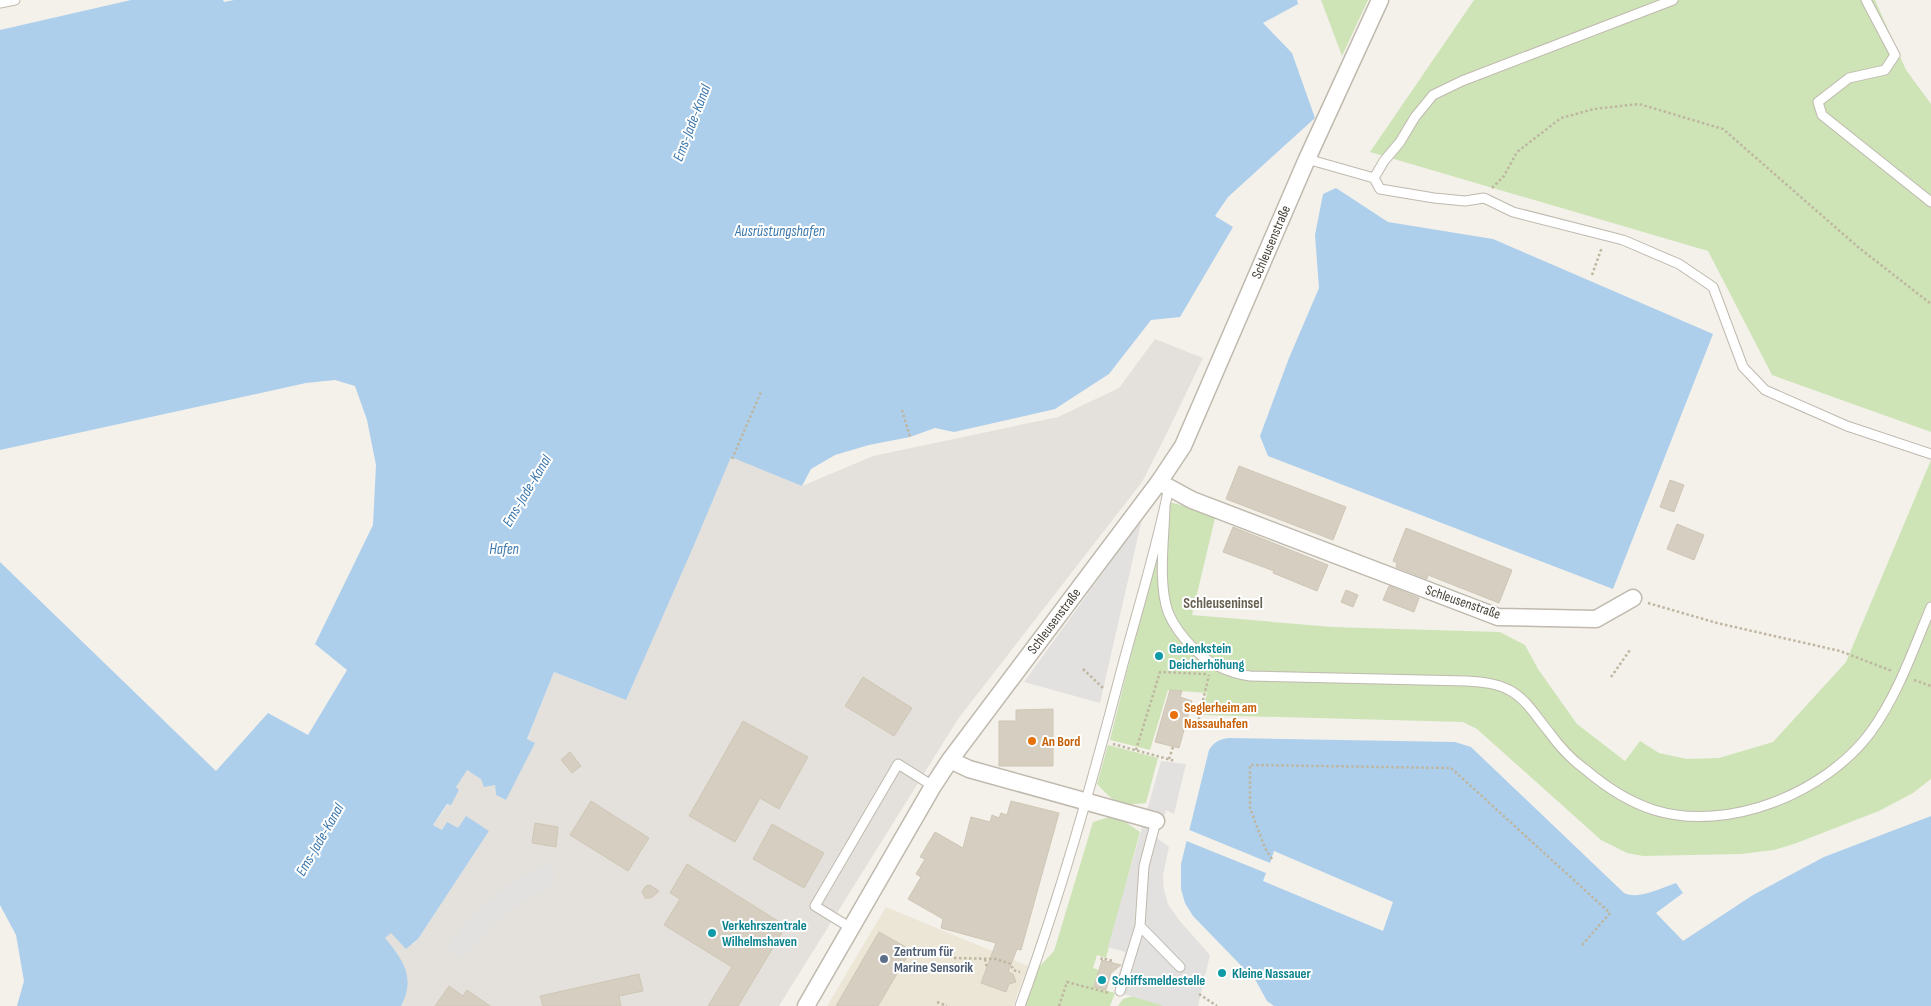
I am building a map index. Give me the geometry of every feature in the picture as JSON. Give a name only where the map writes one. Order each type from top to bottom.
[{"type":"street","name":"Schleusenstraße","points":[[806,1006],[933,786],[950,760],[1164,485],[1190,431],[1307,159],[1380,0]]},
{"type":"street","name":"Schleusenstraße","points":[[1164,485],[1192,500],[1498,617],[1596,619],[1633,598]]},
{"type":"street","points":[[950,760],[969,769],[1156,821]]},
{"type":"lane","points":[[0,3],[15,0]]},
{"type":"lane","points":[[1374,178],[1415,117],[1433,95],[1462,81],[1673,0]]},
{"type":"lane","points":[[1866,0],[1895,55],[1885,70],[1849,78],[1818,102],[1822,115],[1931,202]]},
{"type":"lane","points":[[1307,159],[1374,178],[1380,189],[1464,201],[1484,198],[1513,212],[1622,240],[1678,264],[1713,287],[1743,367],[1765,390],[1847,426],[1931,454]]},
{"type":"lane","points":[[1164,485],[1163,578],[1168,612],[1186,641],[1200,655],[1216,666],[1227,671],[1250,676],[1466,681],[1500,686],[1510,690],[1524,701],[1556,741],[1584,769],[1596,778],[1624,797],[1673,815],[1724,815],[1784,799],[1809,786],[1838,767],[1855,752],[1883,714],[1931,607]]},
{"type":"lane","points":[[1020,1006],[1043,943],[1103,741],[1165,508]]},
{"type":"lane","points":[[851,928],[815,906],[898,764],[933,786]]},
{"type":"lane","points":[[1120,990],[1140,926],[1144,866],[1156,821]]},
{"type":"lane","points":[[1140,926],[1180,967]]},
{"type":"path","points":[[1484,198],[1504,176],[1517,152],[1561,118],[1594,109],[1639,104],[1723,130],[1858,246],[1931,304]]},
{"type":"path","points":[[1592,275],[1606,236]]},
{"type":"path","points":[[732,459],[761,392]]},
{"type":"path","points":[[902,410],[910,437]]},
{"type":"path","points":[[1633,598],[1716,623],[1840,652],[1931,686]]},
{"type":"path","points":[[1612,677],[1630,650]]},
{"type":"path","points":[[1083,669],[1114,700]]},
{"type":"path","points":[[1136,750],[1160,672],[1210,674],[1199,717],[1199,725]]},
{"type":"path","points":[[1103,741],[1175,760]]},
{"type":"path","points":[[1169,759],[1173,746]]},
{"type":"path","points":[[1272,859],[1265,848],[1250,808],[1250,765],[1451,768],[1610,913],[1582,945]]},
{"type":"path","points":[[954,958],[996,958],[1010,964],[1013,970]]},
{"type":"path","points":[[1102,960],[1102,958],[1113,961]]},
{"type":"path","points":[[985,959],[987,968]]},
{"type":"path","points":[[1059,1006],[1068,982],[1110,993]]},
{"type":"path","points":[[1199,994],[1217,1006]]},
{"type":"path","points":[[936,1002],[947,1006]]},
{"type":"shaded area","points":[[1155,339],[1203,358],[1142,482],[958,719],[779,1006],[401,1006],[385,938],[391,932],[413,944],[418,939],[489,831],[458,828],[442,830],[433,825],[448,804],[450,805],[459,790],[455,787],[466,770],[495,785],[496,795],[506,800],[554,672],[626,700],[731,456],[802,486],[873,456],[1058,417],[1119,388]]},
{"type":"shaded area","points":[[1142,519],[1100,703],[1024,682],[1123,545]]},
{"type":"shaded area","points":[[1161,761],[1186,764],[1174,814],[1166,810],[1157,838],[1169,847],[1163,875],[1164,890],[1168,904],[1179,920],[1210,955],[1198,1006],[1165,1006],[1124,994],[1125,991],[1115,988],[1125,952],[1108,947]]},
{"type":"shaded area","points":[[548,863],[557,882],[515,907],[492,926],[462,960],[445,948],[471,916],[508,885]]},
{"type":"shaded area","points":[[886,907],[1028,966],[1013,1006],[827,1006]]},
{"type":"green space","points":[[1321,0],[1368,0],[1342,56]]},
{"type":"green space","points":[[1474,0],[1875,0],[1906,70],[1931,104],[1931,432],[1772,375],[1708,251],[1370,152]]},
{"type":"green space","points":[[1931,460],[1931,779],[1913,793],[1879,811],[1794,844],[1774,850],[1741,854],[1643,856],[1627,853],[1601,840],[1477,729],[1463,722],[1202,715],[1207,693],[1168,690],[1150,750],[1110,740],[1169,502],[1216,514],[1192,615],[1332,627],[1500,632],[1525,645],[1538,669],[1577,724],[1625,761],[1640,741],[1659,753],[1687,759],[1719,758],[1773,742],[1846,662]]},
{"type":"green space","points":[[1108,745],[1158,758],[1146,803],[1124,804],[1118,802],[1097,784]]},
{"type":"green space","points":[[1109,817],[1124,821],[1140,832],[1106,958],[1097,955],[1093,968],[1099,970],[1094,987],[1115,993],[1110,1006],[1024,1006],[1038,968],[1054,951],[1093,822]]},
{"type":"green space","points":[[1133,996],[1165,1006],[1118,1006],[1123,999]]},
{"type":"water","name":"Ausrüstungshafen","points":[[131,0],[223,0],[224,2],[234,0],[1297,0],[1298,4],[1263,23],[1292,53],[1315,118],[1228,197],[1215,216],[1233,227],[1180,317],[1151,320],[1109,374],[1055,409],[954,432],[935,428],[910,437],[869,445],[835,455],[811,469],[802,486],[731,457],[626,700],[554,672],[527,739],[535,743],[506,800],[496,795],[495,785],[484,787],[481,779],[467,770],[456,787],[459,790],[451,805],[447,804],[433,825],[442,830],[447,822],[458,828],[466,816],[489,831],[418,939],[406,949],[391,933],[385,938],[405,969],[407,986],[401,1006],[17,1006],[24,981],[16,935],[0,905],[0,562],[216,771],[268,713],[308,735],[347,670],[315,644],[373,525],[376,465],[367,420],[355,386],[335,380],[306,383],[0,450],[0,30]]},
{"type":"water","points":[[1336,188],[1388,222],[1493,239],[1713,334],[1613,589],[1268,456],[1260,436],[1289,358],[1319,288],[1315,235],[1323,194]]},
{"type":"water","points":[[1229,738],[1455,742],[1471,747],[1624,893],[1630,895],[1643,894],[1676,883],[1683,893],[1656,913],[1683,941],[1753,895],[1824,857],[1931,816],[1931,1006],[1274,1006],[1267,1001],[1256,981],[1193,916],[1185,903],[1181,889],[1181,864],[1209,750],[1217,741]]},
{"type":"pier","points":[[1187,829],[1270,863],[1274,851],[1393,902],[1383,931],[1263,881],[1266,873],[1184,840]]},
{"type":"building","points":[[1239,466],[1346,507],[1333,540],[1226,499]]},
{"type":"building","points":[[1670,480],[1684,485],[1674,512],[1660,507]]},
{"type":"building","points":[[1677,524],[1704,535],[1694,560],[1667,549]]},
{"type":"building","points":[[1233,527],[1328,565],[1317,591],[1273,573],[1274,571],[1223,552]]},
{"type":"building","points":[[1406,528],[1512,570],[1499,603],[1428,575],[1427,579],[1396,567],[1397,563],[1393,561]]},
{"type":"building","points":[[1389,586],[1419,598],[1414,612],[1383,600]]},
{"type":"building","points":[[1346,590],[1358,595],[1353,607],[1341,602]]},
{"type":"building","points":[[863,677],[912,708],[894,736],[845,706]]},
{"type":"building","points":[[1170,690],[1182,691],[1180,697],[1192,701],[1179,748],[1155,742]]},
{"type":"building","points":[[1053,709],[1053,766],[999,766],[999,721],[1016,721],[1016,710]]},
{"type":"building","points":[[743,721],[808,757],[779,809],[760,798],[735,842],[689,816]]},
{"type":"building","points":[[570,752],[581,766],[572,773],[561,760]]},
{"type":"building","points":[[591,801],[649,838],[628,871],[570,835]]},
{"type":"building","points":[[1011,801],[1059,813],[1021,950],[1017,949],[1008,972],[1013,974],[1016,982],[1009,984],[1006,992],[981,983],[996,943],[941,928],[943,919],[908,899],[921,877],[916,874],[925,859],[920,857],[935,832],[963,848],[971,817],[990,822],[992,815],[999,818],[1001,813],[1007,815]]},
{"type":"building","points":[[535,823],[558,827],[556,847],[532,843]]},
{"type":"building","points":[[772,824],[824,853],[804,888],[753,859]]},
{"type":"building","points":[[687,864],[786,926],[738,1006],[708,1006],[732,967],[664,925],[680,899],[670,893]]},
{"type":"building","points":[[650,885],[659,891],[651,898],[645,898],[642,891],[646,886]]},
{"type":"building","points":[[879,932],[911,950],[878,1006],[836,1006]]},
{"type":"building","name":"Schiffsmeldestelle","points":[[1102,960],[1121,965],[1111,973],[1106,990],[1094,987]]},
{"type":"building","points":[[639,974],[643,991],[619,996],[621,1006],[543,1006],[540,996]]},
{"type":"building","points":[[449,986],[463,996],[467,990],[490,1006],[435,1006]]},
{"type":"place","name":"Gedenkstein Deicherhöhung","points":[[1159,656]]},
{"type":"place","name":"Seglerheim am Nassauhafen","points":[[1174,715]]},
{"type":"place","name":"An Bord","points":[[1032,741]]},
{"type":"place","name":"Verkehrszentrale Wilhelmshaven","points":[[712,933]]},
{"type":"place","name":"Zentrum für Marine Sensorik","points":[[884,959]]},
{"type":"place","name":"Kleine Nassauer","points":[[1222,973]]},
{"type":"place","name":"Schiffsmeldestelle","points":[[1102,980]]},
{"type":"district","name":"Schleuseninsel","points":[[1223,603]]},
{"type":"water label","name":"Ems-Jade-Kanal","points":[[692,123]]},
{"type":"water label","name":"Ems-Jade-Kanal","points":[[527,491]]},
{"type":"water label","name":"Hafen","points":[[504,549]]},
{"type":"water label","name":"Ems-Jade-Kanal","points":[[320,840]]}]
